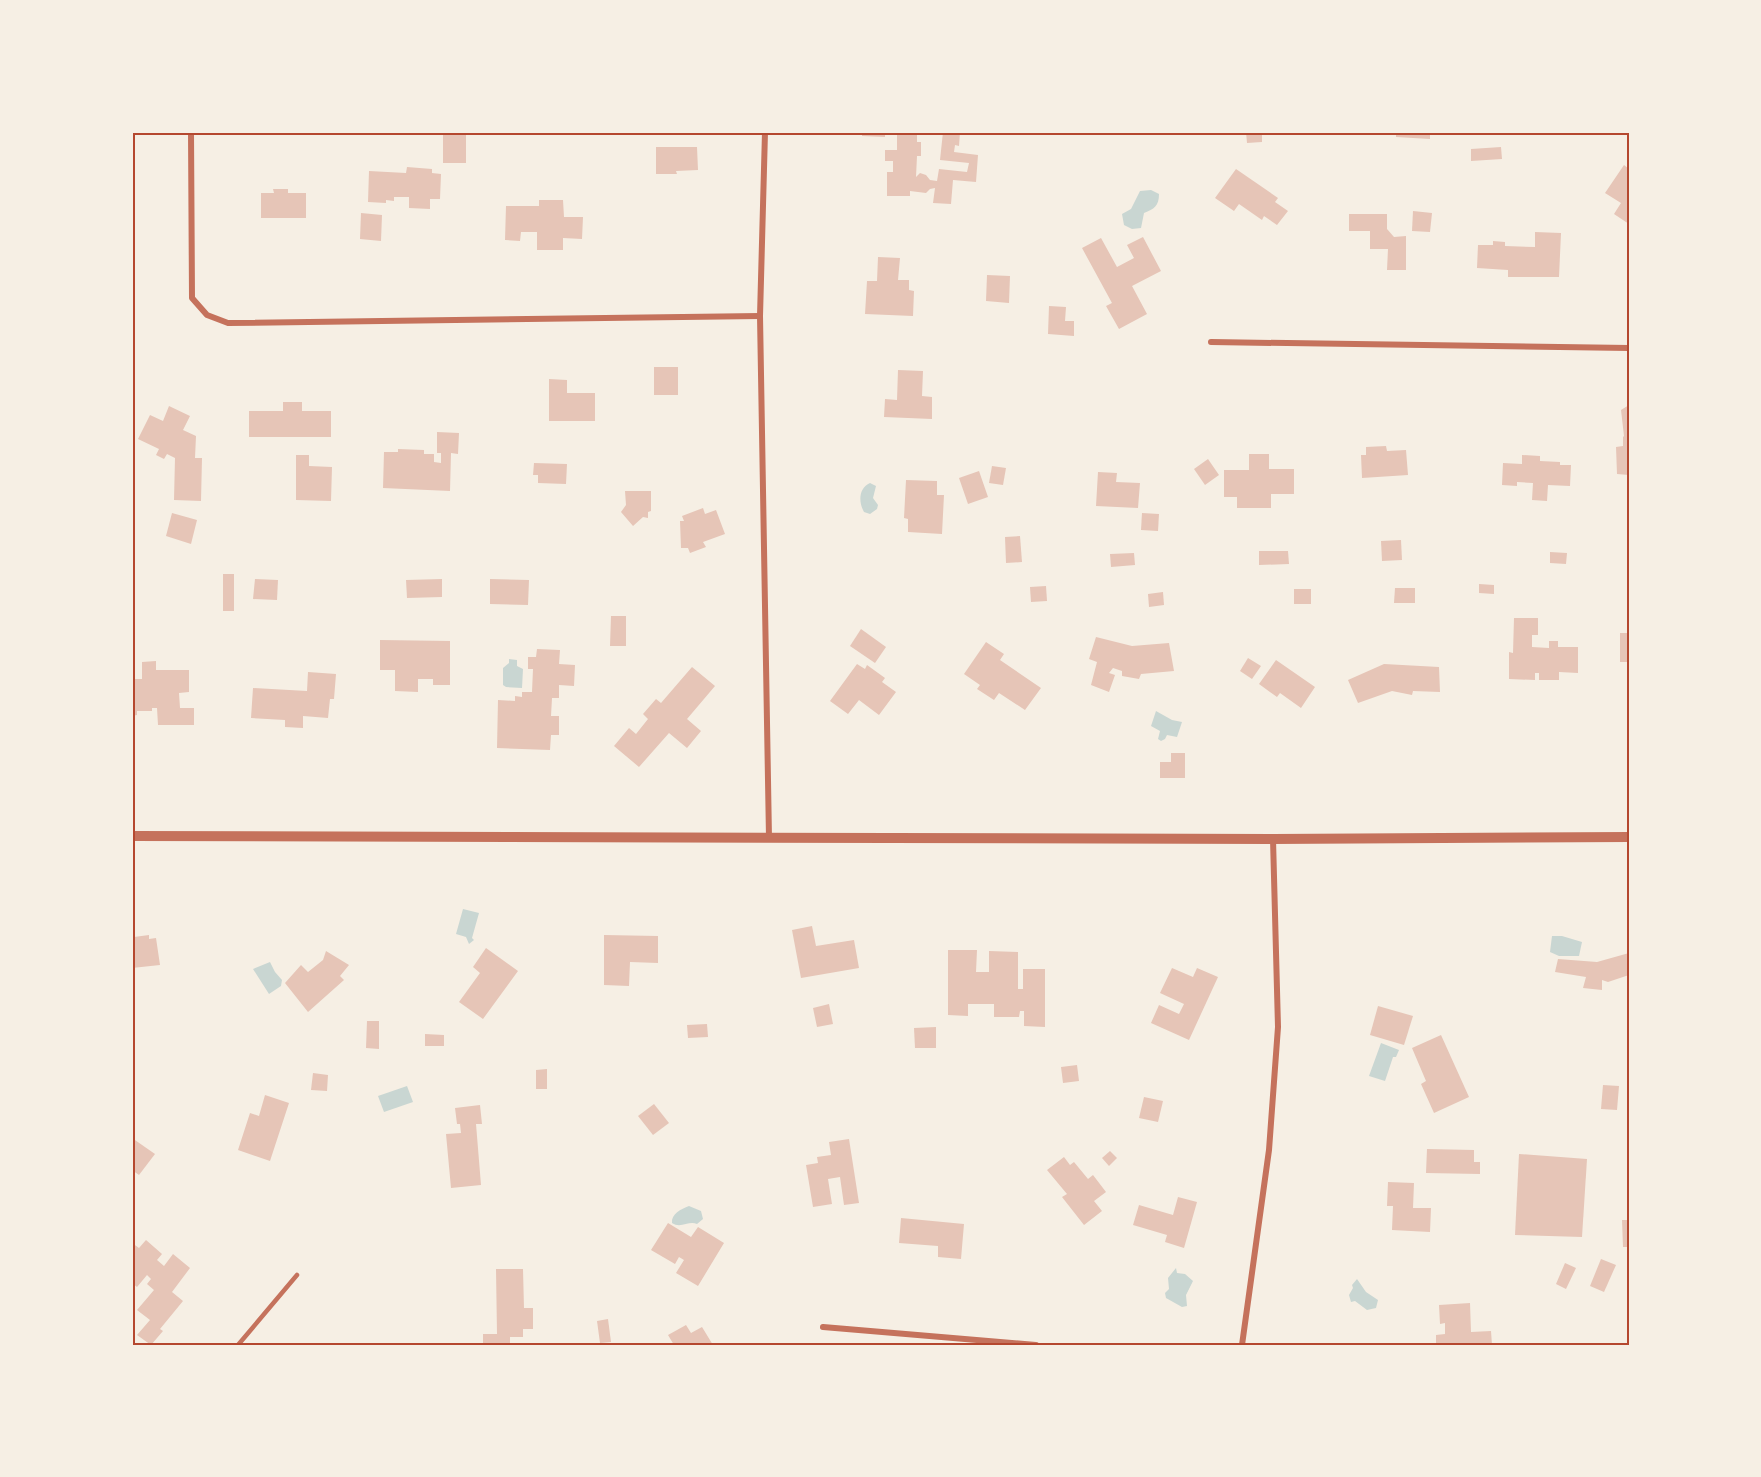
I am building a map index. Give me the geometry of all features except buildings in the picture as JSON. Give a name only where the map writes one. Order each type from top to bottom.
[{"type":"street","points":[[191,132],[192,298],[207,315],[228,323],[760,316]]},
{"type":"street","points":[[765,132],[760,316],[769,838]]},
{"type":"street","points":[[1211,342],[1629,348]]},
{"type":"street","points":[[132,836],[1273,839],[1629,837]]},
{"type":"street","points":[[1242,1345],[1269,1150],[1278,1027],[1273,839]]},
{"type":"street","points":[[823,1327],[1036,1345]]},
{"type":"lane","points":[[238,1345],[297,1275]]},
{"type":"shaded area","points":[[1151,190],[1159,194],[1158,201],[1153,208],[1144,213],[1141,228],[1132,229],[1124,225],[1122,214],[1131,209],[1140,191]]},
{"type":"shaded area","points":[[870,483],[876,486],[873,498],[878,505],[877,509],[870,514],[864,512],[860,499],[862,491]]},
{"type":"shaded area","points":[[509,659],[517,660],[517,666],[523,669],[522,688],[503,685],[503,668],[509,663]]},
{"type":"shaded area","points":[[1156,711],[1172,720],[1182,722],[1177,737],[1167,735],[1161,741],[1158,739],[1160,731],[1151,726]]},
{"type":"shaded area","points":[[463,909],[479,913],[472,938],[474,940],[469,944],[466,937],[456,934]]},
{"type":"shaded area","points":[[1552,936],[1562,936],[1582,942],[1579,956],[1559,956],[1550,952]]},
{"type":"shaded area","points":[[270,962],[282,980],[281,986],[269,994],[253,969]]},
{"type":"shaded area","points":[[1381,1043],[1399,1050],[1396,1057],[1393,1057],[1385,1081],[1369,1076]]},
{"type":"shaded area","points":[[407,1086],[413,1102],[384,1112],[378,1096]]},
{"type":"shaded area","points":[[689,1206],[701,1211],[703,1219],[697,1224],[675,1225],[672,1223],[675,1214]]},
{"type":"shaded area","points":[[1176,1268],[1177,1273],[1185,1274],[1193,1281],[1186,1295],[1187,1306],[1182,1307],[1166,1298],[1165,1293],[1169,1289],[1168,1278]]},
{"type":"shaded area","points":[[1357,1279],[1366,1292],[1378,1300],[1376,1308],[1367,1310],[1355,1301],[1351,1302],[1349,1295]]}]
